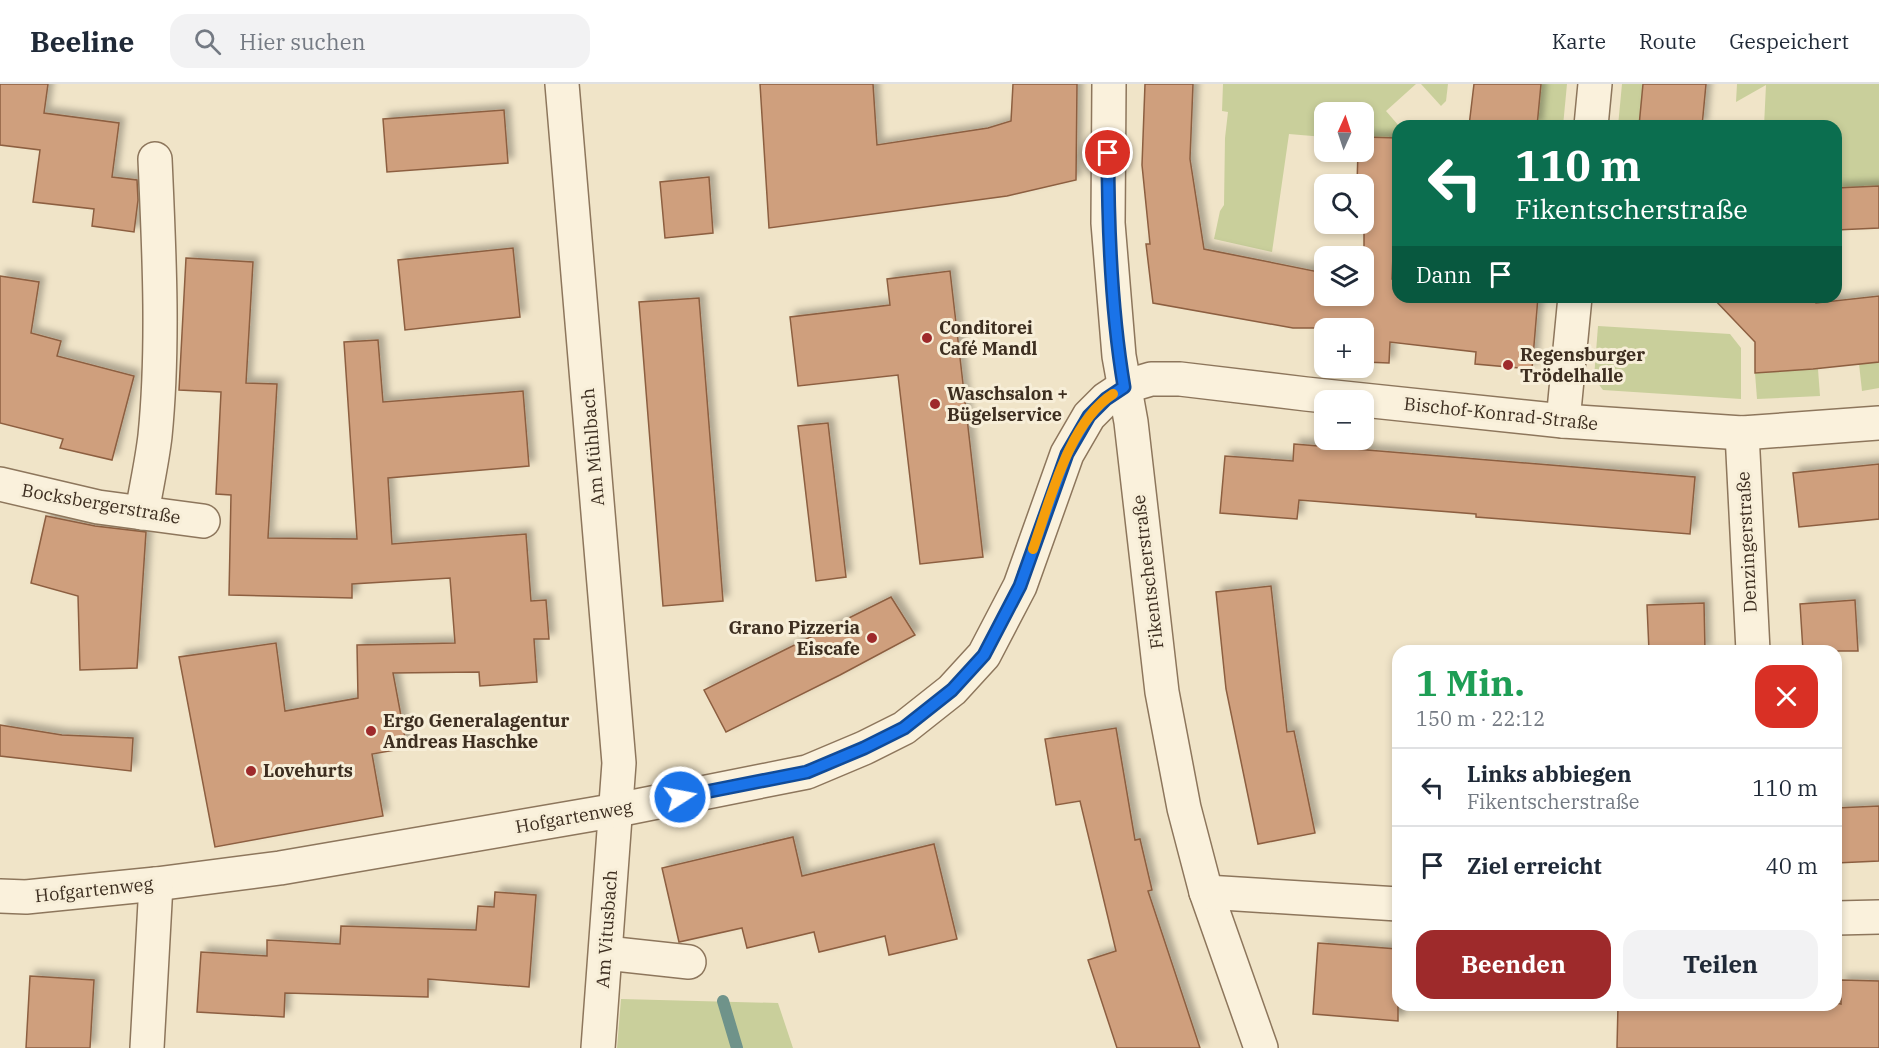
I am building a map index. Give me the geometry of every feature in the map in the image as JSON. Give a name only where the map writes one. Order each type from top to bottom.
[{"type":"street","name":"Am Mühlbach","points":[[562,84],[619,763],[616,810]]},
{"type":"street","name":"Fikentscherstraße","points":[[1109,84],[1108,222],[1119,356],[1131,422],[1162,692],[1184,808],[1206,892],[1261,1048]]},
{"type":"street","points":[[1592,120],[1596,84]]},
{"type":"street","points":[[142,513],[155,435],[159,347],[159,245],[155,159]]},
{"type":"street","points":[[1563,421],[1574,303]]},
{"type":"street","name":"Bischof-Konrad-Straße","points":[[1124,387],[1151,379],[1180,379],[1563,421],[1742,433],[1879,423]]},
{"type":"street","name":"Hofgartenweg","points":[[0,896],[26,897],[156,884],[280,868],[616,810],[807,772],[864,748],[904,728],[952,690],[984,655],[1020,586],[1067,454],[1089,416],[1106,399],[1124,387]]},
{"type":"street","name":"Denzingerstraße","points":[[1742,433],[1753,645]]},
{"type":"street","name":"Bocksbergerstraße","points":[[0,484],[99,507],[203,521]]},
{"type":"street","name":"Am Vitusbach","points":[[598,1048],[616,810]]},
{"type":"street","points":[[147,1048],[156,884]]},
{"type":"street","points":[[1206,892],[1392,904]]},
{"type":"street","points":[[1842,918],[1879,916]]},
{"type":"street","points":[[606,953],[689,962]]},
{"type":"green space","points":[[1223,84],[1416,84],[1386,111],[1394,120],[1392,138],[1374,137],[1374,102],[1314,102],[1314,136],[1289,134],[1272,252],[1214,239],[1220,211],[1224,205],[1225,138],[1228,112],[1222,111]]},
{"type":"green space","points":[[1421,84],[1448,84],[1446,101],[1441,106]]},
{"type":"green space","points":[[1541,84],[1567,84],[1564,120],[1538,120]]},
{"type":"green space","points":[[1622,84],[1643,84],[1640,120],[1619,120]]},
{"type":"green space","points":[[1737,84],[1879,84],[1879,186],[1842,188],[1842,120],[1764,120],[1766,85],[1736,102]]},
{"type":"green space","points":[[1598,326],[1730,334],[1741,348],[1741,399],[1603,390],[1594,378]]},
{"type":"green space","points":[[1879,362],[1879,388],[1862,391],[1859,364]]},
{"type":"green space","points":[[1818,369],[1820,396],[1757,399],[1755,373]]},
{"type":"green space","points":[[621,999],[778,1003],[793,1048],[617,1048]]},
{"type":"building","points":[[0,84],[48,84],[44,113],[119,123],[112,177],[137,180],[138,200],[134,232],[92,226],[94,209],[33,202],[40,150],[0,145]]},
{"type":"building","points":[[760,84],[873,84],[877,145],[988,128],[1011,121],[1013,84],[1077,84],[1076,180],[1007,196],[769,228]]},
{"type":"building","points":[[1145,84],[1193,84],[1190,159],[1204,249],[1314,271],[1314,306],[1374,306],[1374,246],[1364,246],[1364,234],[1374,234],[1374,174],[1357,174],[1358,162],[1374,162],[1374,137],[1392,138],[1392,303],[1538,303],[1532,369],[1475,364],[1476,352],[1390,342],[1389,363],[1374,362],[1374,318],[1314,318],[1314,328],[1293,328],[1153,303],[1146,244],[1150,244],[1142,165]]},
{"type":"building","points":[[1474,84],[1541,84],[1538,120],[1470,120]]},
{"type":"building","points":[[1643,84],[1706,84],[1703,120],[1640,120]]},
{"type":"building","points":[[504,110],[508,163],[387,172],[383,119]]},
{"type":"building","points":[[709,177],[713,233],[665,238],[660,182]]},
{"type":"building","points":[[1879,186],[1879,228],[1842,230],[1842,188]]},
{"type":"building","points":[[513,248],[520,317],[405,330],[398,260]]},
{"type":"building","points":[[186,258],[253,262],[246,383],[277,384],[268,538],[357,539],[344,342],[378,340],[383,402],[523,391],[529,466],[388,478],[392,544],[526,534],[531,601],[546,600],[549,639],[534,639],[537,682],[480,686],[479,672],[393,673],[407,748],[372,754],[383,816],[215,847],[179,657],[276,643],[285,711],[358,698],[357,645],[455,643],[450,578],[352,584],[352,598],[229,595],[231,495],[216,494],[221,392],[179,390]]},
{"type":"building","points":[[950,271],[983,557],[920,564],[898,375],[798,386],[790,317],[890,305],[887,279]]},
{"type":"building","points":[[0,276],[39,282],[31,333],[61,341],[57,356],[134,376],[112,460],[60,448],[63,439],[0,423]]},
{"type":"building","points":[[1879,296],[1879,362],[1755,373],[1755,342],[1718,303],[1842,303],[1842,300]]},
{"type":"building","points":[[699,298],[723,601],[663,606],[639,302]]},
{"type":"building","points":[[828,423],[846,577],[816,581],[798,426]]},
{"type":"building","points":[[1294,444],[1314,446],[1314,450],[1367,450],[1695,477],[1690,534],[1299,500],[1297,519],[1220,513],[1225,456],[1293,461]]},
{"type":"building","points":[[1879,464],[1879,519],[1799,527],[1793,473]]},
{"type":"building","points":[[46,516],[95,526],[146,532],[137,668],[80,670],[78,596],[31,583]]},
{"type":"building","points":[[1271,586],[1287,732],[1294,731],[1315,833],[1258,844],[1226,689],[1216,592]]},
{"type":"building","points":[[891,597],[915,635],[726,732],[704,690]]},
{"type":"building","points":[[1855,600],[1858,651],[1842,651],[1842,645],[1803,645],[1800,604]]},
{"type":"building","points":[[1704,603],[1705,645],[1649,645],[1647,605]]},
{"type":"building","points":[[0,725],[62,735],[133,738],[131,771],[0,756]]},
{"type":"building","points":[[1116,728],[1135,840],[1140,839],[1152,890],[1148,891],[1200,1048],[1117,1048],[1088,960],[1116,951],[1080,801],[1056,805],[1045,739]]},
{"type":"building","points":[[1879,806],[1879,861],[1842,863],[1842,808]]},
{"type":"building","points":[[793,837],[802,876],[934,844],[957,939],[889,955],[885,936],[819,952],[814,932],[747,948],[742,928],[679,942],[662,868]]},
{"type":"building","points":[[495,892],[536,895],[529,987],[428,979],[428,997],[285,993],[284,1017],[197,1012],[201,952],[267,956],[267,940],[340,944],[341,926],[476,930],[478,906],[494,907]]},
{"type":"building","points":[[1318,943],[1392,949],[1392,1011],[1398,1011],[1398,1021],[1313,1014]]},
{"type":"building","points":[[30,976],[94,980],[90,1048],[26,1048]]},
{"type":"building","points":[[1842,980],[1879,981],[1879,1048],[1617,1048],[1618,1011],[1842,1011]]},
{"type":"waterway","points":[[723,1001],[737,1048]]},
{"type":"slow traffic","points":[[1033,549],[1067,454],[1089,416],[1113,394]]},
{"type":"place","name":"Conditorei Café Mandl","points":[[927,338]]},
{"type":"place","name":"Regensburger Trödelhalle","points":[[1508,365]]},
{"type":"place","name":"Waschsalon + Bügelservice","points":[[935,404]]},
{"type":"place","name":"Grano Pizzeria Eiscafe","points":[[872,638]]},
{"type":"place","name":"Ergo Generalagentur Andreas Haschke","points":[[371,731]]},
{"type":"place","name":"Lovehurts","points":[[251,771]]},
{"type":"route","points":[[680,797],[807,772],[864,748],[904,728],[952,690],[984,655],[1020,586],[1067,454],[1089,416],[1106,399],[1124,387],[1119,356],[1108,222],[1108,153]]}]
